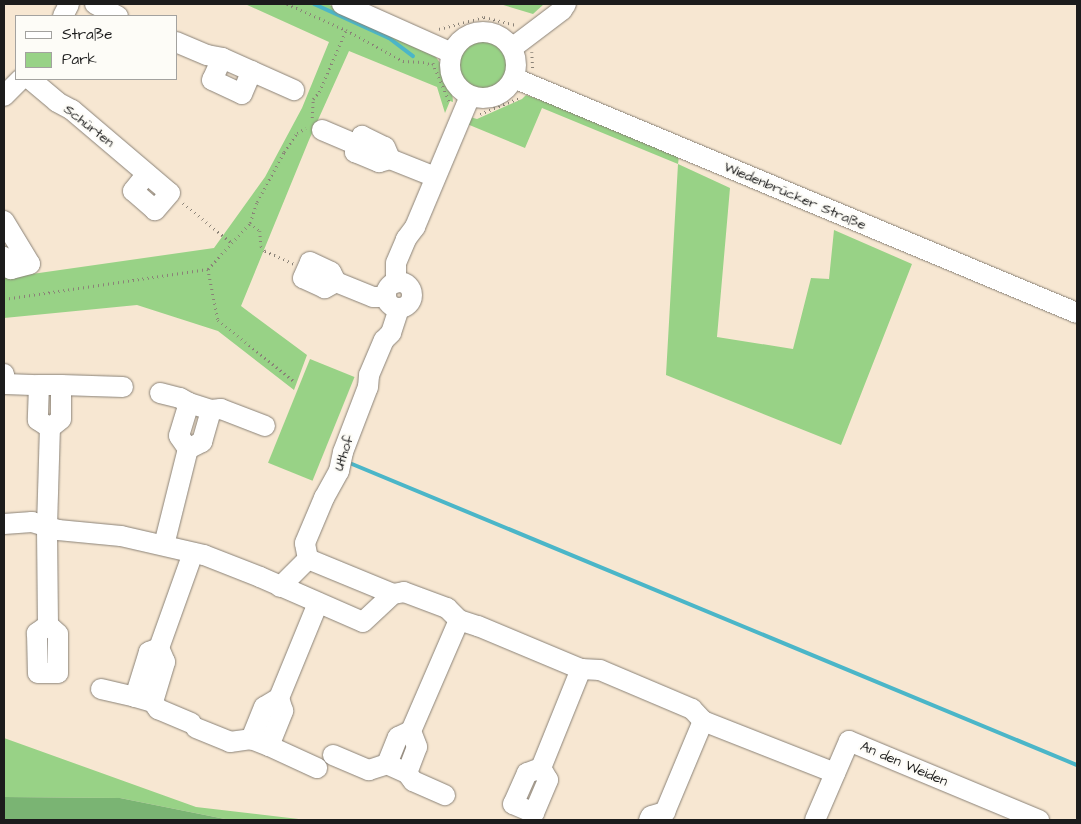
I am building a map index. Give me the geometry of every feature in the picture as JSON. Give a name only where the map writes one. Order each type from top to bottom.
[{"type":"street","points":[[95,4],[116,15]]},
{"type":"street","points":[[342,4],[452,53]]},
{"type":"street","points":[[522,48],[489,32],[477,32],[464,37],[452,53],[449,62],[451,74],[458,88],[470,96],[484,99],[496,96],[504,91],[514,78],[522,48],[566,4]]},
{"type":"street","points":[[178,43],[207,55],[222,58],[294,90]]},
{"type":"street","name":"Wiedenbrücker Straße","points":[[514,78],[1077,313]]},
{"type":"street","points":[[4,96],[20,80]]},
{"type":"street","name":"Schürten","points":[[31,80],[57,102],[72,110],[170,193]]},
{"type":"street","name":"Uthof","points":[[308,559],[305,543],[324,498],[339,470],[342,452],[368,387],[369,375],[384,340],[391,333],[396,263],[406,239],[415,227],[470,96]]},
{"type":"street","points":[[322,130],[358,145],[362,136],[385,147],[390,158],[435,177]]},
{"type":"street","points":[[4,257],[11,268],[30,264],[5,224]]},
{"type":"street","points":[[307,269],[303,278],[325,288],[336,282],[373,297],[394,296]]},
{"type":"street","points":[[4,374],[5,384],[123,387]]},
{"type":"street","points":[[39,385],[38,420],[50,428]]},
{"type":"street","points":[[50,428],[62,419],[62,385]]},
{"type":"street","points":[[160,393],[180,398],[211,410],[221,409],[265,426]]},
{"type":"street","points":[[164,545],[188,449],[179,436],[189,403]]},
{"type":"street","points":[[188,449],[202,442],[211,410]]},
{"type":"street","points":[[48,625],[47,527],[50,428]]},
{"type":"street","points":[[4,524],[32,522],[47,527],[121,536],[164,545],[193,553],[260,577],[363,622],[392,594]]},
{"type":"street","points":[[144,699],[149,652],[160,648],[193,553]]},
{"type":"street","points":[[280,587],[308,559],[392,594],[404,592],[447,608],[459,620],[478,626],[581,669],[600,670],[692,709],[703,721],[835,773]]},
{"type":"street","points":[[260,742],[264,707],[279,698],[318,603]]},
{"type":"street","points":[[406,773],[417,747],[412,731],[459,620]]},
{"type":"street","points":[[541,768],[581,669]]},
{"type":"street","points":[[101,689],[144,699],[158,709],[230,742],[260,742],[317,768]]},
{"type":"street","points":[[661,818],[703,721]]},
{"type":"street","points":[[387,764],[398,737],[412,731]]},
{"type":"street","name":"An den Weiden","points":[[815,820],[848,741],[1039,820]]},
{"type":"street","points":[[333,755],[369,770],[387,764],[406,773],[413,781],[445,795]]},
{"type":"path","points":[[287,4],[346,30],[403,62],[423,62],[433,65],[448,101]]},
{"type":"path","points":[[444,28],[484,18],[516,25]]},
{"type":"path","points":[[4,299],[208,269],[250,223],[257,202],[284,152],[297,133],[312,124],[313,99],[319,92],[346,30]]},
{"type":"path","points":[[522,48],[534,70]]},
{"type":"path","points":[[476,116],[520,98]]},
{"type":"path","points":[[170,193],[232,243]]},
{"type":"path","points":[[250,223],[260,231],[261,246],[265,251],[307,269]]},
{"type":"path","points":[[208,269],[218,320],[294,380]]},
{"type":"green space","points":[[245,4],[327,4],[375,24],[435,56],[441,64],[445,80],[452,91],[453,102],[450,101],[445,113],[437,87],[349,51],[309,140],[241,306],[307,355],[294,390],[218,331],[137,305],[4,318],[4,278],[214,248],[265,177],[302,108],[329,42]]},
{"type":"green space","points":[[500,4],[544,4],[533,14]]},
{"type":"green space","points":[[478,39],[488,39],[497,43],[505,51],[509,65],[505,79],[497,87],[488,91],[478,91],[469,87],[461,79],[457,70],[457,60],[461,51],[469,43]]},
{"type":"green space","points":[[526,95],[564,108],[679,156],[678,164],[542,108],[525,148],[467,124],[470,117],[477,119],[522,99]]},
{"type":"green space","points":[[678,164],[730,188],[717,337],[793,349],[811,278],[829,279],[834,230],[912,264],[841,445],[666,375]]},
{"type":"green space","points":[[310,359],[355,377],[313,481],[268,463]]},
{"type":"green space","points":[[4,738],[196,807],[307,820],[230,820],[120,798],[4,797]]},
{"type":"green space","points":[[4,797],[120,798],[230,820],[4,820]]},
{"type":"waterway","points":[[314,4],[389,38],[413,56]]},
{"type":"waterway","points":[[352,464],[1077,765]]}]
